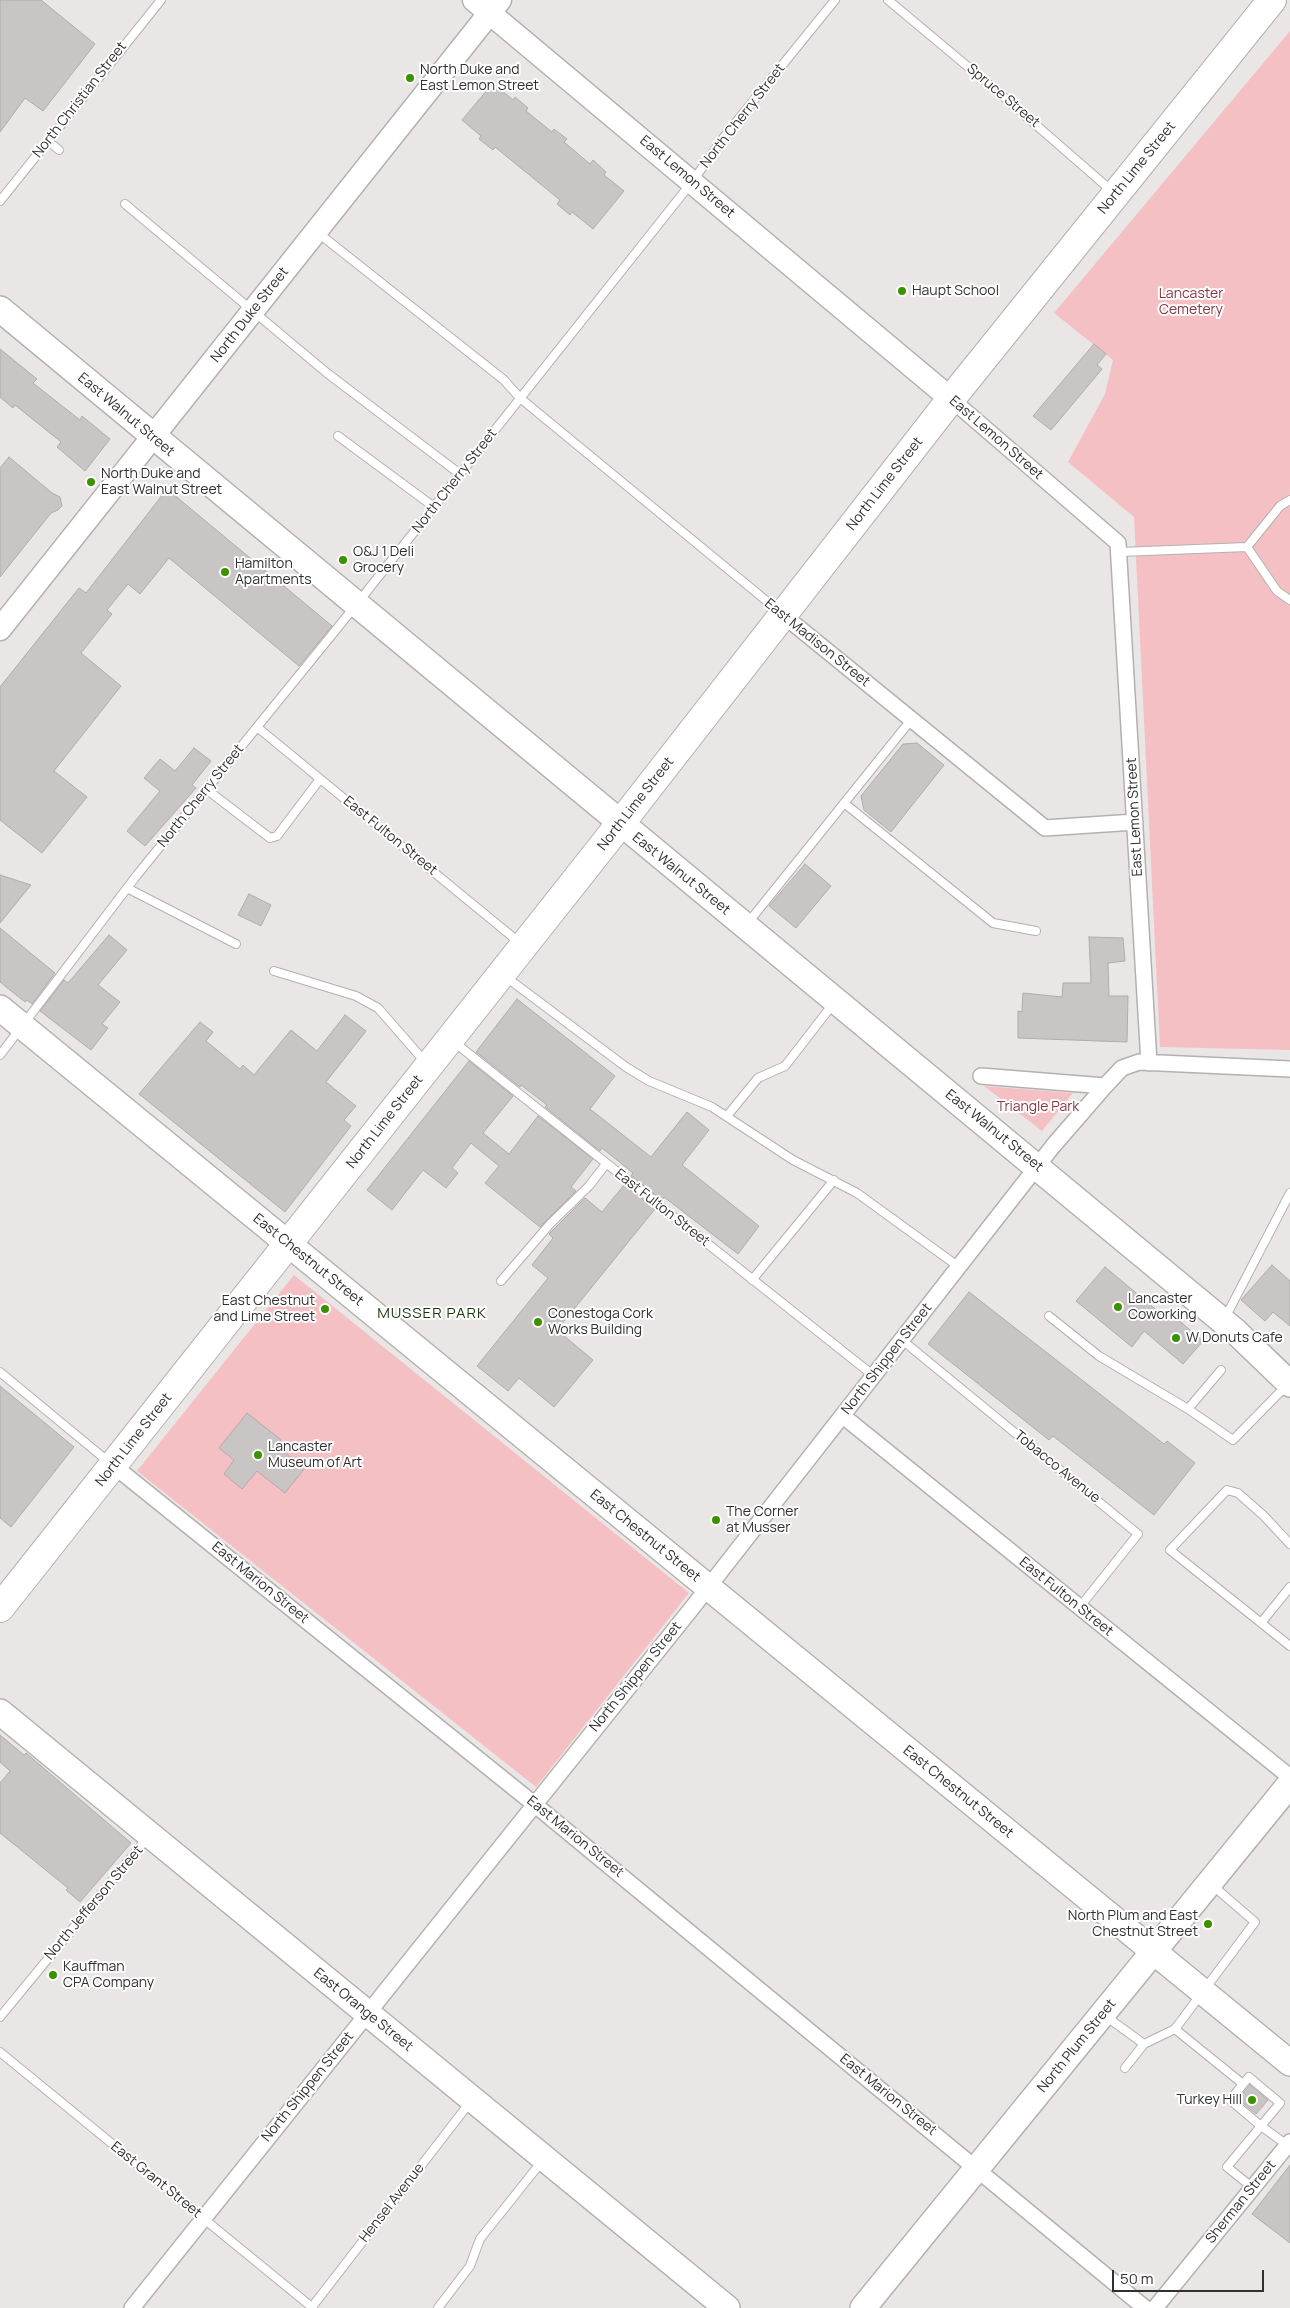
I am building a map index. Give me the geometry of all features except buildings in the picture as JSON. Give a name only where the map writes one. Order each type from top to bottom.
[{"type":"highway","name":"North Lime Street","points":[[0,1608],[620,824],[951,399],[1272,0]]},
{"type":"main road","name":"East Lemon Street","points":[[488,4],[692,182],[951,399]]},
{"type":"main road","name":"North Duke Street","points":[[0,629],[254,312],[488,4]]},
{"type":"main road","name":"East Walnut Street","points":[[0,310],[1256,1349],[1290,1384]]},
{"type":"main road","name":"East Chestnut Street","points":[[0,1008],[1290,2064]]},
{"type":"main road","name":"East Orange Street","points":[[0,1712],[727,2308]]},
{"type":"main road","name":"North Plum Street","points":[[863,2308],[1290,1784]]},
{"type":"street","name":"East Lemon Street","points":[[951,399],[1118,543],[1149,1062]]},
{"type":"street","name":"East Madison Street","points":[[783,615],[1045,828],[1135,822]]},
{"type":"street","name":"North Shippen Street","points":[[132,2308],[708,1587],[1037,1167],[1104,1086],[1128,1065],[1149,1062],[1290,1069]]},
{"type":"street","points":[[981,1076],[1104,1086]]},
{"type":"street","name":"East Fulton Street","points":[[843,1416],[1290,1777]]},
{"type":"street","name":"East Marion Street","points":[[114,1466],[534,1804],[1145,2308]]},
{"type":"street","name":"Sherman Street","points":[[1155,2308],[1289,2143]]},
{"type":"lane","name":"North Christian Street","points":[[0,201],[161,0]]},
{"type":"lane","name":"North Cherry Street","points":[[0,1056],[127,888],[356,605],[692,182],[724,137],[836,0]]},
{"type":"lane","name":"Spruce Street","points":[[888,0],[1004,97],[1116,195]]},
{"type":"lane","points":[[48,141],[59,150]]},
{"type":"lane","points":[[125,204],[327,373],[460,474]]},
{"type":"lane","name":"East Madison Street","points":[[316,231],[504,380],[520,398],[783,615]]},
{"type":"lane","points":[[338,436],[434,507]]},
{"type":"lane","points":[[1120,552],[1247,547],[1280,506],[1290,500]]},
{"type":"lane","points":[[1247,547],[1277,591],[1290,600]]},
{"type":"lane","points":[[745,926],[910,720]]},
{"type":"lane","name":"East Fulton Street","points":[[257,727],[524,946]]},
{"type":"lane","points":[[206,789],[270,838],[277,836],[320,779]]},
{"type":"lane","points":[[844,803],[993,923],[1036,931]]},
{"type":"lane","points":[[127,888],[236,944]]},
{"type":"lane","points":[[274,971],[356,996],[378,1008],[429,1066]]},
{"type":"lane","points":[[502,974],[626,1067],[649,1081],[712,1107],[793,1160],[834,1180],[872,1203],[959,1267]]},
{"type":"lane","points":[[727,1116],[758,1078],[785,1066],[836,1000]]},
{"type":"lane","name":"East Fulton Street","points":[[450,1039],[874,1376]]},
{"type":"lane","points":[[502,1281],[550,1224],[589,1186],[606,1164]]},
{"type":"lane","points":[[752,1280],[834,1180]]},
{"type":"lane","points":[[1223,1322],[1290,1193]]},
{"type":"lane","points":[[1049,1316],[1099,1356],[1188,1409],[1233,1440],[1290,1384]]},
{"type":"lane","name":"Tobacco Avenue","points":[[902,1340],[1138,1534],[1079,1608]]},
{"type":"lane","points":[[1188,1409],[1221,1370]]},
{"type":"lane","name":"East Marion Street","points":[[0,1372],[114,1466]]},
{"type":"lane","points":[[1290,1544],[1264,1516],[1238,1493],[1227,1490],[1170,1550],[1290,1646]]},
{"type":"lane","points":[[1261,1623],[1290,1586]]},
{"type":"lane","name":"North Jefferson Street","points":[[0,2016],[150,1835]]},
{"type":"lane","points":[[1125,2068],[1144,2044],[1175,2029],[1255,1922],[1210,1883]]},
{"type":"lane","points":[[1103,2014],[1144,2044]]},
{"type":"lane","points":[[1175,2029],[1243,2084]]},
{"type":"lane","name":"East Grant Street","points":[[0,2052],[312,2308]]},
{"type":"lane","points":[[1252,2188],[1227,2167],[1261,2126],[1280,2103],[1250,2077],[1230,2100],[1261,2126],[1289,2143]]},
{"type":"lane","name":"Hensel Avenue","points":[[312,2308],[472,2100]]},
{"type":"lane","points":[[438,2308],[470,2266],[480,2239],[544,2158]]},
{"type":"green space","name":"Lancaster Cemetery","points":[[1290,31],[1290,1050],[1160,1047],[1134,517],[1068,462],[1105,394],[1113,360],[1054,313]]},
{"type":"green space","name":"Triangle Park","points":[[984,1086],[1073,1093],[1042,1131]]},
{"type":"green space","name":"MUSSER PARK","points":[[294,1275],[689,1593],[536,1787],[137,1471]]},
{"type":"place","name":"North Duke and East Lemon Street","points":[[410,78]]},
{"type":"place","name":"Haupt School","points":[[902,291]]},
{"type":"place","name":"North Duke and East Walnut Street","points":[[91,482]]},
{"type":"place","name":"O&J 1 Deli Grocery","points":[[343,560]]},
{"type":"place","name":"Hamilton Apartments","points":[[225,572]]},
{"type":"place","name":"Lancaster Coworking","points":[[1118,1307]]},
{"type":"place","name":"East Chestnut and Lime Street","points":[[325,1309]]},
{"type":"place","name":"Conestoga Cork Works Building","points":[[538,1322]]},
{"type":"place","name":"W Donuts Cafe","points":[[1176,1338]]},
{"type":"place","name":"Lancaster Museum of Art","points":[[258,1455]]},
{"type":"place","name":"The Corner at Musser","points":[[716,1520]]},
{"type":"place","name":"North Plum and East Chestnut Street","points":[[1208,1924]]},
{"type":"place","name":"Kauffman CPA Company","points":[[53,1975]]},
{"type":"place","name":"Turkey Hill","points":[[1252,2100]]},
{"type":"district","name":"MUSSER PARK","points":[[432,1314]]}]
